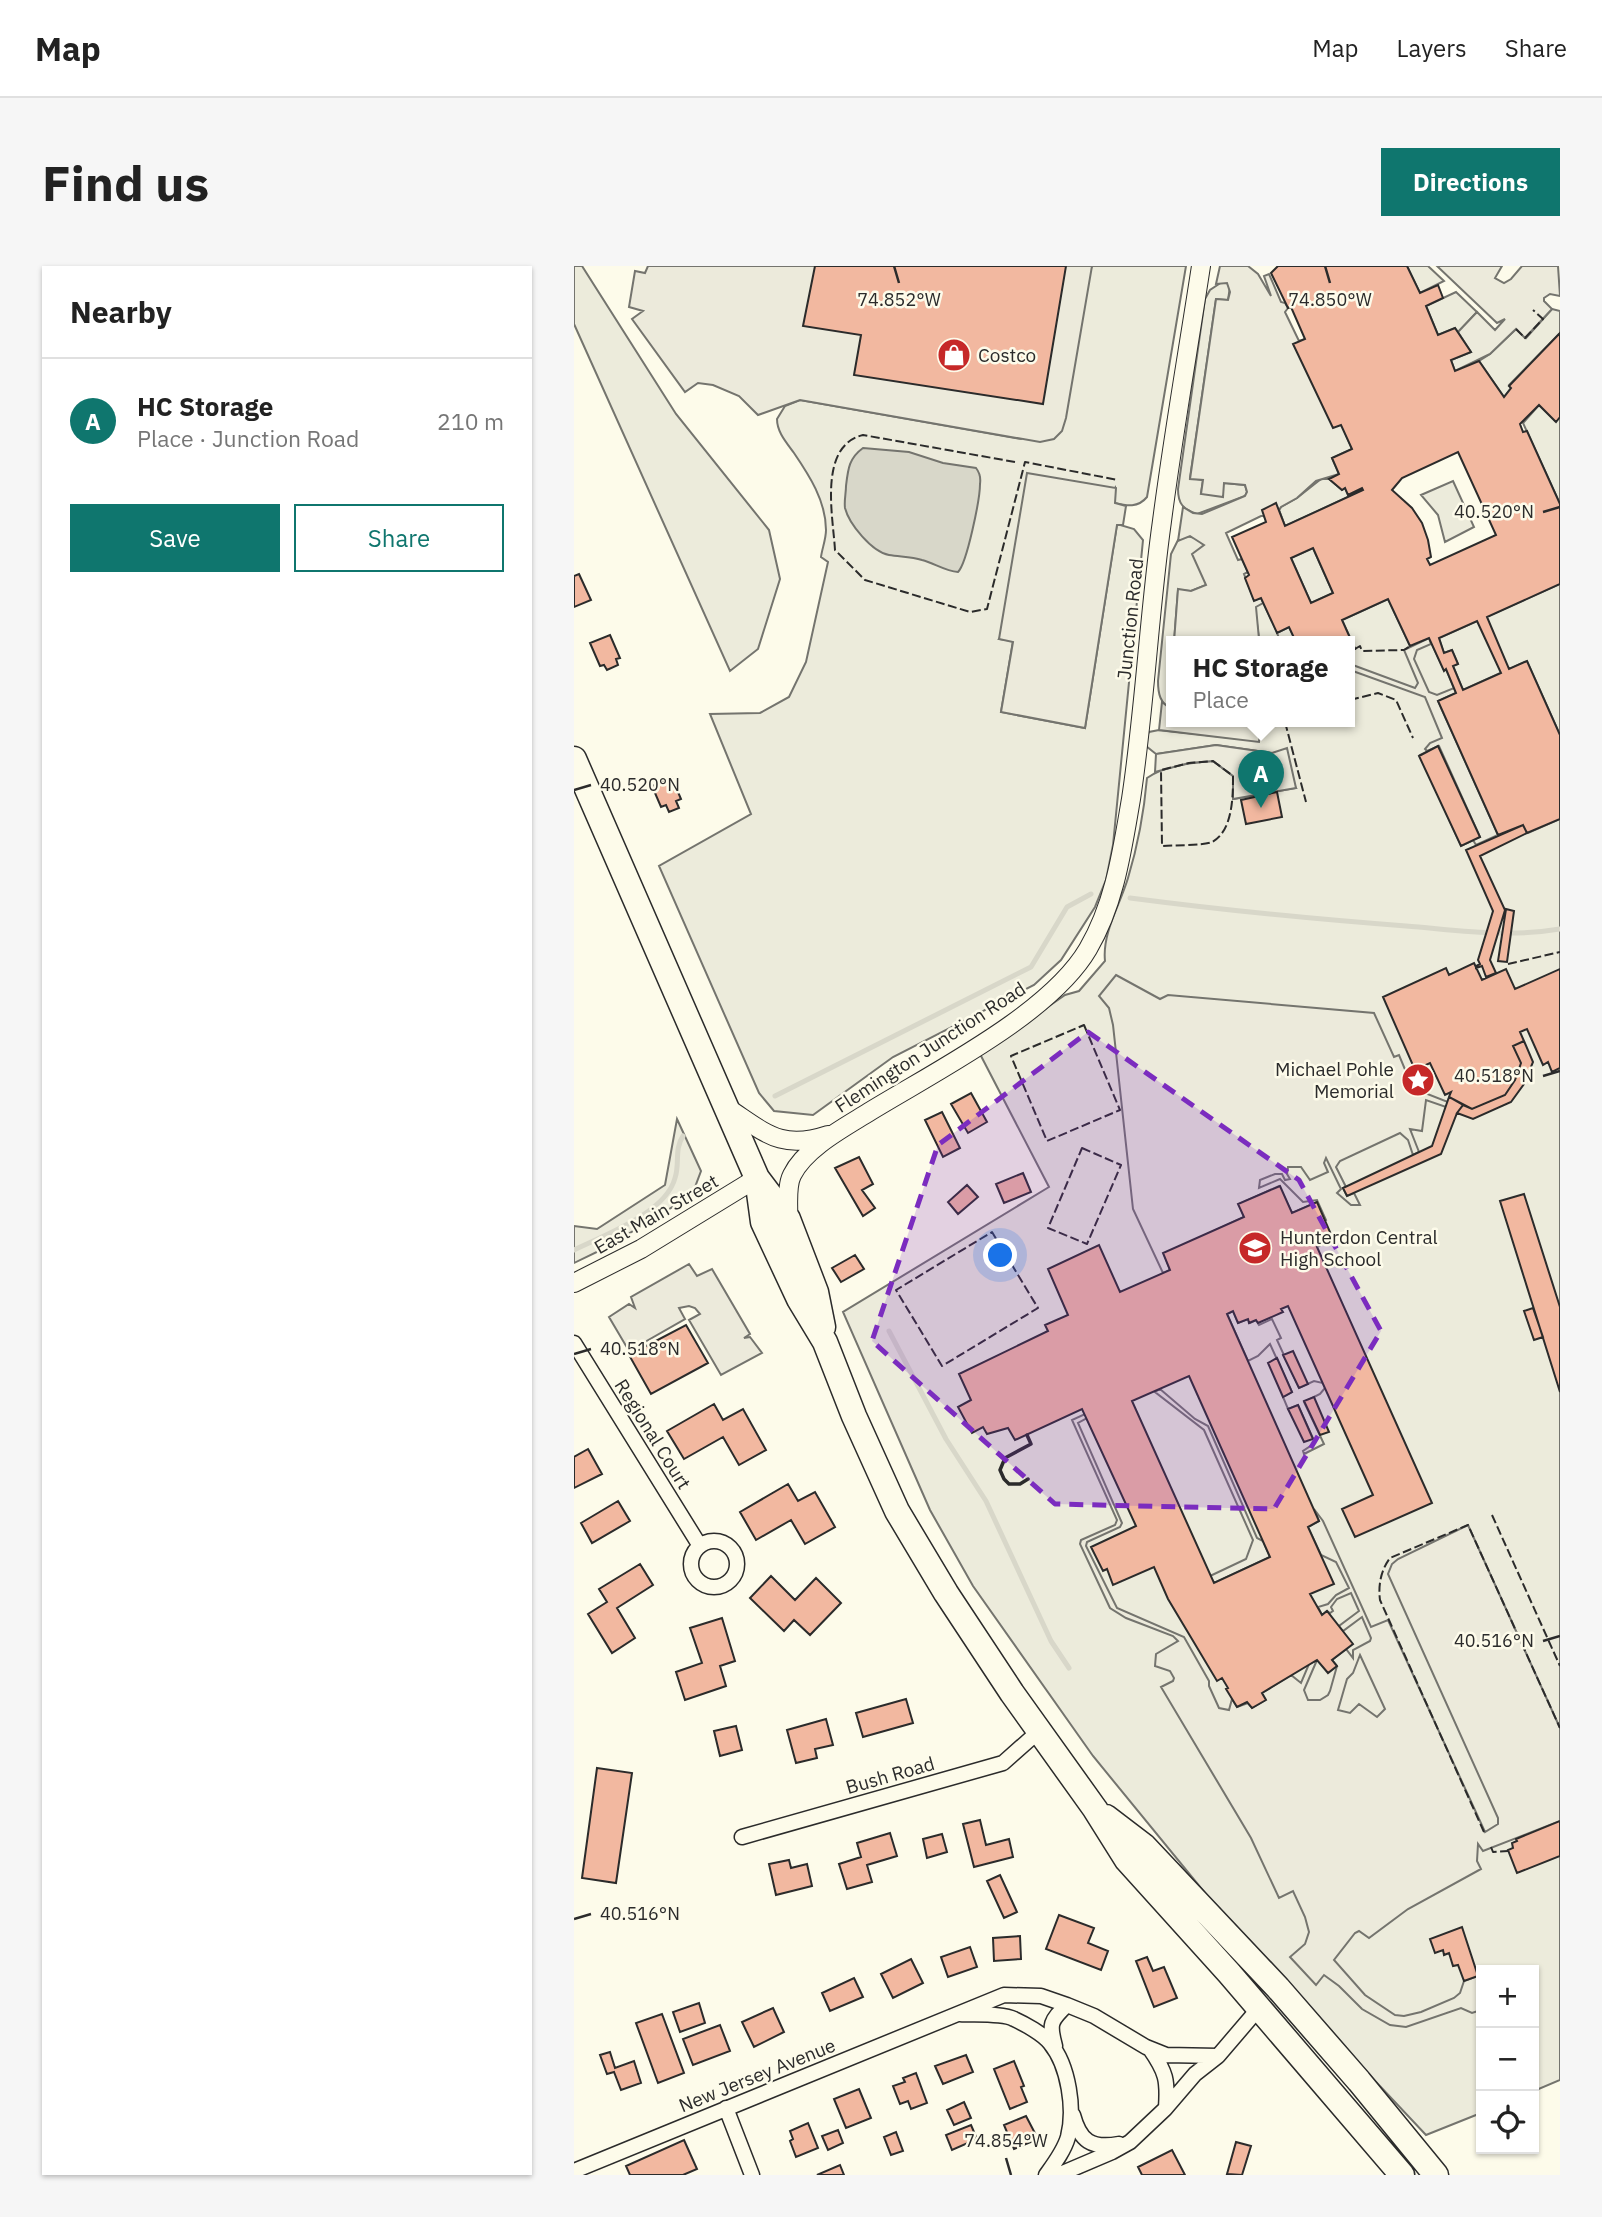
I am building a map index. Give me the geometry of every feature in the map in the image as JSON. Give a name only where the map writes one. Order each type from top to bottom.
[{"type":"highway","points":[[574,759],[757,1178],[788,1219],[816,1292],[825,1342]]},
{"type":"highway","points":[[757,1178],[763,1222],[799,1299],[825,1342],[867,1445],[914,1543],[1127,1860],[1259,2008],[1402,2175]]},
{"type":"highway","points":[[1095,1809],[1144,1846],[1278,1989],[1359,2081],[1436,2175]]},
{"type":"street","name":"Junction Road","points":[[1075,968],[1088,949],[1108,905],[1125,841],[1136,766],[1162,522],[1201,266]]},
{"type":"street","name":"Flemington Junction Road","points":[[838,1131],[994,1035],[1040,1002],[1075,968]]},
{"type":"street","points":[[724,1105],[783,1141],[812,1140],[838,1131]]},
{"type":"street","points":[[788,1219],[793,1172],[808,1155],[838,1131]]},
{"type":"street","name":"East Main Street","points":[[574,1283],[641,1249],[757,1178]]},
{"type":"street","name":"Regional Court","points":[[574,1343],[700,1546]]},
{"type":"street","name":"Bush Road","points":[[742,1837],[1003,1763],[1038,1731]]},
{"type":"street","name":"New Jersey Avenue","points":[[574,2171],[1004,1995],[1041,1996],[1066,2005],[1112,2025],[1150,2049],[1166,2055],[1218,2056]]},
{"type":"street","points":[[1066,2005],[1053,2019],[1050,2029],[1064,2071],[1078,2133],[1090,2143],[1105,2147],[1130,2142]]},
{"type":"street","points":[[1058,2175],[1130,2142],[1166,2109],[1195,2074],[1218,2056],[1259,2008]]},
{"type":"street","name":"New Jersey Avenue","points":[[955,2014],[1012,2017],[1049,2041],[1058,2053]]},
{"type":"street","points":[[1150,2049],[1163,2068],[1167,2085],[1166,2109]]},
{"type":"street","points":[[1046,2175],[1055,2164],[1068,2138],[1071,2107]]},
{"type":"street","points":[[726,2108],[752,2175]]},
{"type":"highlighted area","points":[[1088,1032],[1299,1180],[1381,1331],[1274,1509],[1055,1504],[872,1341],[938,1145]]},
{"type":"shaded area","points":[[574,266],[582,266],[676,414],[769,530],[780,579],[758,649],[730,671],[574,324]]},
{"type":"shaded area","points":[[648,266],[1092,266],[1062,431],[1054,439],[1040,442],[800,400],[758,415],[739,396],[713,385],[698,383],[685,392],[632,319],[643,311],[629,307],[635,271],[645,273]]},
{"type":"shaded area","points":[[1092,266],[1186,266],[1147,497],[1136,505],[1115,503],[1115,488],[999,639],[1013,641],[1001,712],[1085,728],[1117,524],[1134,529],[1143,540],[1113,845],[1106,880],[1095,907],[1061,960],[1034,985],[893,1057],[813,1115],[774,1111],[759,1093],[659,866],[751,814],[710,714],[760,713],[789,697],[806,662],[828,562],[821,557],[826,533],[825,519],[816,489],[782,437],[777,419],[785,406],[800,400],[1021,439]]},
{"type":"shaded area","points":[[1220,266],[1248,266],[1258,274],[1271,296],[1264,276],[1269,274],[1281,302],[1288,308],[1285,312],[1299,341],[1305,339],[1352,449],[1332,458],[1339,474],[1316,481],[1297,498],[1281,507],[1279,510],[1285,526],[1271,532],[1264,516],[1261,516],[1226,533],[1238,560],[1242,559],[1248,572],[1244,574],[1254,600],[1261,598],[1263,603],[1256,607],[1259,636],[1174,636],[1178,589],[1191,591],[1206,585],[1192,554],[1204,545],[1190,536],[1178,541],[1183,507],[1193,513],[1202,514],[1245,496],[1247,492],[1245,485],[1224,483],[1223,497],[1201,494],[1203,480],[1190,479],[1216,299],[1228,300],[1230,292],[1227,283],[1216,284]]},
{"type":"shaded area","points":[[1407,266],[1428,266],[1444,281],[1420,293]]},
{"type":"shaded area","points":[[1437,266],[1502,266],[1495,278],[1504,283],[1522,266],[1558,266],[1560,296],[1550,294],[1544,298],[1552,309],[1525,338],[1516,329],[1490,354],[1455,371],[1451,360],[1471,352],[1458,332],[1477,312],[1495,330],[1505,319],[1497,323]]},
{"type":"shaded area","points":[[1222,282],[1230,287],[1228,300],[1216,299],[1190,478],[1203,480],[1201,493],[1224,483],[1245,485],[1247,492],[1245,496],[1197,514],[1182,505],[1178,489],[1205,299],[1210,290]]},
{"type":"shaded area","points":[[1456,292],[1477,312],[1458,332],[1455,328],[1438,335],[1426,306]]},
{"type":"shaded area","points":[[1552,309],[1560,311],[1560,333],[1509,385],[1511,388],[1504,397],[1479,361],[1516,329],[1526,338]]},
{"type":"shaded area","points":[[1539,405],[1555,421],[1560,417],[1560,504],[1523,423]]},
{"type":"shaded area","points":[[863,448],[909,452],[943,463],[976,468],[980,479],[978,503],[969,544],[958,572],[918,559],[882,553],[856,529],[845,508],[846,486],[850,464]]},
{"type":"shaded area","points":[[1027,473],[1116,488],[1115,503],[1126,506],[1123,525],[1117,525],[1085,728],[1001,712],[1013,642],[999,639]]},
{"type":"shaded area","points":[[1321,479],[1329,479],[1342,490],[1345,488],[1348,495],[1362,488],[1363,490],[1285,526],[1279,510],[1281,507]]},
{"type":"shaded area","points":[[1453,481],[1474,527],[1445,542],[1438,515],[1421,495]]},
{"type":"shaded area","points":[[1186,536],[1196,538],[1205,546],[1206,585],[1191,591],[1178,590],[1174,636],[1166,636],[1166,705],[1160,698],[1158,681],[1171,554],[1178,540]]},
{"type":"shaded area","points":[[1313,548],[1333,593],[1311,603],[1291,558]]},
{"type":"shaded area","points":[[1560,584],[1560,735],[1527,661],[1463,690],[1453,666],[1458,664],[1452,650],[1444,653],[1439,638]]},
{"type":"shaded area","points":[[1261,598],[1277,632],[1289,627],[1293,636],[1259,636],[1254,601]]},
{"type":"shaded area","name":"Hunterdon Central High School","points":[[1388,599],[1410,646],[1429,638],[1456,693],[1438,701],[1498,835],[1523,825],[1528,833],[1560,819],[1560,2080],[1539,2089],[1539,1965],[1476,1965],[1476,2115],[1426,2135],[1250,1948],[1093,1756],[973,1586],[930,1510],[843,1312],[1049,1187],[980,1054],[1065,995],[1079,991],[1105,961],[1106,940],[1138,841],[1147,778],[1170,767],[1213,761],[1233,776],[1233,799],[1296,788],[1272,753],[1216,745],[1156,754],[1146,746],[1149,732],[1159,730],[1259,741],[1260,727],[1355,727],[1355,636],[1349,636],[1342,620]],"holes":[[[1439,746],[1480,837],[1461,846],[1420,755]]]},
{"type":"shaded area","points":[[1289,627],[1293,636],[1278,636],[1277,633]]},
{"type":"shaded area","points":[[1429,638],[1431,644],[1417,650],[1414,659],[1429,692],[1437,695],[1454,688],[1456,693],[1438,701],[1498,835],[1476,845],[1473,840],[1480,837],[1439,746],[1427,751],[1425,749],[1430,743],[1442,738],[1425,697],[1355,672],[1355,666],[1415,688],[1418,683],[1404,650]]},
{"type":"shaded area","points":[[1162,702],[1166,705],[1166,727],[1260,727],[1259,742],[1159,730]]},
{"type":"shaded area","points":[[1216,745],[1272,753],[1287,748],[1296,788],[1233,799],[1233,776],[1213,761],[1189,763],[1155,772],[1156,754]]},
{"type":"shaded area","points":[[1116,975],[1160,999],[1168,995],[1374,1013],[1394,1057],[1399,1055],[1409,1079],[1415,1074],[1418,1076],[1419,1082],[1416,1084],[1419,1093],[1448,1102],[1446,1107],[1426,1100],[1422,1131],[1410,1129],[1419,1152],[1413,1155],[1408,1140],[1400,1133],[1340,1161],[1336,1167],[1346,1187],[1343,1188],[1347,1196],[1354,1193],[1360,1205],[1351,1205],[1337,1193],[1341,1189],[1326,1158],[1324,1163],[1328,1172],[1310,1180],[1301,1167],[1288,1167],[1287,1174],[1290,1179],[1285,1180],[1282,1174],[1275,1174],[1260,1180],[1259,1188],[1280,1179],[1303,1202],[1317,1200],[1326,1220],[1324,1221],[1317,1202],[1292,1213],[1279,1186],[1239,1204],[1244,1217],[1164,1254],[1170,1270],[1163,1273],[1133,1209],[1113,1025],[1109,1008],[1099,996]]},
{"type":"shaded area","points":[[677,1119],[701,1171],[692,1195],[605,1248],[574,1263],[574,1226],[597,1229],[665,1185]]},
{"type":"shaded area","points":[[689,1264],[697,1276],[712,1269],[750,1334],[744,1338],[750,1337],[762,1353],[721,1375],[689,1320],[700,1314],[695,1308],[679,1308],[685,1319],[629,1351],[609,1317],[629,1304],[635,1308],[631,1297]]},
{"type":"shaded area","points":[[1233,1311],[1238,1323],[1248,1319],[1250,1323],[1256,1320],[1259,1325],[1272,1319],[1281,1338],[1277,1340],[1299,1388],[1314,1381],[1323,1383],[1325,1388],[1320,1394],[1304,1402],[1324,1444],[1304,1454],[1303,1451],[1315,1443],[1298,1405],[1288,1409],[1283,1397],[1292,1392],[1270,1344],[1258,1356],[1248,1361],[1227,1314]]},
{"type":"shaded area","points":[[1160,1389],[1195,1419],[1208,1426],[1257,1538],[1263,1541],[1270,1557],[1214,1583],[1210,1576],[1246,1559],[1253,1540],[1204,1430],[1155,1392]]},
{"type":"shaded area","points":[[1085,1414],[1087,1418],[1078,1423],[1122,1523],[1120,1527],[1087,1542],[1086,1546],[1117,1608],[1184,1637],[1209,1681],[1219,1708],[1229,1710],[1232,1699],[1237,1707],[1248,1703],[1252,1708],[1265,1700],[1262,1693],[1291,1675],[1301,1683],[1309,1664],[1317,1660],[1304,1690],[1308,1700],[1320,1700],[1330,1691],[1337,1666],[1332,1660],[1346,1649],[1353,1658],[1353,1650],[1370,1641],[1362,1617],[1343,1631],[1339,1626],[1359,1611],[1351,1593],[1337,1599],[1330,1613],[1327,1611],[1322,1615],[1318,1607],[1328,1604],[1336,1595],[1349,1588],[1336,1562],[1321,1555],[1308,1527],[1319,1521],[1314,1509],[1323,1521],[1371,1627],[1388,1620],[1485,1832],[1498,1824],[1498,1818],[1388,1574],[1392,1564],[1398,1559],[1468,1525],[1560,1728],[1560,1821],[1483,1851],[1478,1844],[1477,1861],[1481,1869],[1408,1909],[1369,1938],[1359,1931],[1355,1933],[1334,1960],[1365,1995],[1395,2015],[1421,2012],[1454,1998],[1460,1993],[1464,1981],[1476,1977],[1476,2012],[1472,2013],[1461,2008],[1406,2027],[1390,2025],[1362,2009],[1324,1975],[1316,1985],[1290,1957],[1305,1944],[1309,1932],[1293,1891],[1279,1898],[1251,1838],[1161,1687],[1174,1678],[1170,1671],[1155,1666],[1156,1654],[1178,1641],[1173,1636],[1126,1618],[1110,1608],[1080,1544],[1081,1540],[1115,1525],[1117,1520],[1072,1420]],"holes":[[[1360,1655],[1385,1709],[1377,1717],[1359,1704],[1350,1713],[1338,1710],[1347,1679],[1353,1673]]]},
{"type":"building","name":"Costco","points":[[815,266],[1066,266],[1043,404],[854,375],[861,335],[803,326]]},
{"type":"building","points":[[1278,266],[1407,266],[1420,293],[1438,285],[1443,298],[1426,306],[1438,335],[1455,328],[1471,352],[1451,360],[1455,371],[1479,361],[1504,397],[1511,388],[1509,386],[1560,333],[1560,417],[1556,422],[1539,405],[1520,424],[1523,432],[1527,431],[1560,504],[1560,584],[1487,617],[1509,669],[1527,661],[1560,735],[1560,819],[1527,833],[1523,825],[1498,835],[1438,701],[1456,693],[1446,669],[1444,671],[1429,638],[1410,646],[1388,599],[1342,620],[1349,636],[1293,636],[1289,627],[1277,633],[1261,598],[1254,601],[1245,578],[1249,575],[1232,537],[1266,522],[1262,510],[1276,503],[1285,526],[1363,490],[1362,488],[1348,495],[1345,488],[1342,490],[1329,479],[1339,474],[1332,458],[1352,449],[1341,425],[1333,428],[1293,344],[1305,339],[1291,307],[1288,308],[1271,273]],"holes":[[[1458,452],[1496,535],[1430,565],[1427,559],[1431,557],[1428,540],[1422,523],[1412,508],[1392,490],[1402,478]],[[1313,548],[1333,593],[1311,603],[1291,558]],[[1477,621],[1501,673],[1463,690],[1453,666],[1458,664],[1452,650],[1444,653],[1439,638]]]},
{"type":"building","points":[[579,574],[591,600],[574,607],[574,576]]},
{"type":"building","points":[[610,635],[620,658],[616,659],[618,665],[607,670],[604,665],[600,666],[590,643]]},
{"type":"building","points":[[1438,746],[1480,837],[1461,846],[1419,756]]},
{"type":"building","points":[[672,778],[681,799],[676,801],[679,808],[669,812],[666,805],[661,807],[652,786]]},
{"type":"building","points":[[1277,792],[1282,817],[1246,824],[1241,800]]},
{"type":"building","points":[[1523,825],[1527,833],[1480,856],[1505,910],[1490,960],[1496,973],[1486,977],[1482,966],[1476,966],[1480,964],[1478,960],[1493,911],[1466,850]]},
{"type":"building","points":[[1506,909],[1514,911],[1507,962],[1498,961]]},
{"type":"building","points":[[1474,963],[1482,980],[1506,969],[1515,989],[1560,969],[1560,1068],[1552,1072],[1548,1062],[1543,1065],[1527,1029],[1520,1032],[1524,1041],[1513,1046],[1521,1063],[1515,1080],[1505,1095],[1472,1109],[1449,1097],[1451,1092],[1445,1095],[1430,1063],[1415,1070],[1383,997],[1446,968],[1449,975]]},
{"type":"building","points":[[1524,1041],[1533,1062],[1524,1084],[1511,1102],[1473,1119],[1457,1113],[1463,1105],[1472,1109],[1505,1095],[1515,1080],[1521,1063],[1513,1046]]},
{"type":"building","points":[[971,1093],[987,1122],[968,1133],[951,1104]]},
{"type":"building","points":[[1449,1097],[1463,1105],[1457,1113],[1441,1154],[1347,1196],[1343,1188],[1432,1146]]},
{"type":"building","points":[[942,1112],[960,1148],[943,1157],[925,1120]]},
{"type":"building","points":[[859,1157],[873,1184],[862,1190],[875,1208],[863,1216],[835,1168]]},
{"type":"building","points":[[1023,1173],[1031,1192],[1004,1203],[996,1184]]},
{"type":"building","points":[[967,1185],[978,1197],[958,1214],[948,1202]]},
{"type":"building","name":"Hunterdon Central High School","points":[[1280,1186],[1292,1213],[1317,1202],[1333,1239],[1317,1247],[1432,1503],[1355,1537],[1342,1509],[1373,1495],[1288,1306],[1281,1309],[1283,1312],[1258,1323],[1256,1320],[1249,1323],[1248,1319],[1238,1323],[1233,1311],[1227,1314],[1319,1521],[1308,1527],[1334,1584],[1310,1594],[1322,1615],[1327,1611],[1353,1644],[1332,1660],[1337,1666],[1328,1673],[1317,1660],[1262,1693],[1266,1700],[1252,1708],[1247,1702],[1237,1707],[1222,1678],[1217,1681],[1168,1599],[1154,1567],[1113,1585],[1107,1569],[1103,1571],[1091,1547],[1136,1526],[1082,1409],[1015,1440],[1008,1428],[987,1434],[983,1427],[972,1433],[958,1407],[971,1400],[959,1374],[1048,1331],[1045,1325],[1068,1315],[1048,1269],[1099,1245],[1120,1292],[1170,1270],[1163,1253],[1244,1217],[1238,1204]],"holes":[[[1189,1376],[1270,1557],[1214,1583],[1132,1401]]]},
{"type":"building","points":[[1524,1194],[1560,1307],[1560,1392],[1500,1201]]},
{"type":"building","points":[[855,1255],[864,1269],[841,1282],[832,1268]]},
{"type":"building","points":[[1533,1308],[1543,1337],[1534,1340],[1524,1311]]},
{"type":"building","points":[[686,1325],[708,1363],[651,1394],[629,1355]]},
{"type":"building","points":[[1293,1351],[1308,1384],[1299,1388],[1283,1355]]},
{"type":"building","points":[[1277,1358],[1292,1392],[1283,1397],[1268,1363]]},
{"type":"building","points":[[1314,1397],[1329,1432],[1320,1435],[1304,1401]]},
{"type":"building","points":[[714,1404],[723,1420],[743,1409],[766,1450],[739,1465],[723,1437],[684,1459],[667,1431]]},
{"type":"building","points":[[1298,1405],[1313,1439],[1304,1442],[1288,1409]]},
{"type":"building","points":[[588,1449],[602,1474],[574,1488],[574,1457]]},
{"type":"building","points":[[788,1484],[798,1501],[815,1492],[835,1527],[805,1544],[791,1520],[756,1540],[740,1512]]},
{"type":"building","points":[[618,1501],[630,1521],[592,1543],[581,1523]]},
{"type":"building","points":[[640,1564],[653,1585],[617,1608],[635,1638],[612,1653],[588,1614],[607,1602],[599,1589]]},
{"type":"building","points":[[771,1576],[795,1600],[816,1578],[841,1603],[810,1635],[794,1620],[784,1631],[750,1598]]},
{"type":"building","points":[[722,1618],[735,1661],[720,1666],[726,1686],[685,1700],[676,1672],[702,1663],[690,1628]]},
{"type":"building","points":[[906,1699],[913,1723],[863,1737],[856,1713]]},
{"type":"building","points":[[826,1719],[833,1745],[815,1749],[817,1758],[796,1763],[787,1730]]},
{"type":"building","points":[[736,1726],[742,1750],[720,1756],[714,1731]]},
{"type":"building","points":[[597,1768],[632,1773],[616,1883],[582,1878]]},
{"type":"building","points":[[980,1820],[986,1845],[1009,1839],[1013,1857],[974,1867],[963,1824]]},
{"type":"building","points":[[1560,1821],[1560,1856],[1517,1873],[1508,1850],[1513,1848],[1512,1843]]},
{"type":"building","points":[[890,1833],[897,1856],[867,1865],[872,1882],[847,1889],[839,1864],[861,1857],[857,1843]]},
{"type":"building","points":[[942,1834],[947,1852],[927,1858],[923,1839]]},
{"type":"building","points":[[789,1860],[791,1868],[807,1864],[812,1886],[776,1895],[769,1864]]},
{"type":"building","points":[[1000,1875],[1017,1912],[1004,1918],[987,1881]]},
{"type":"building","points":[[1059,1915],[1094,1928],[1088,1943],[1108,1951],[1101,1970],[1046,1949]]},
{"type":"building","points":[[1462,1927],[1476,1977],[1464,1981],[1458,1965],[1453,1966],[1449,1953],[1444,1955],[1443,1950],[1435,1953],[1430,1939]]},
{"type":"building","points":[[1020,1936],[1021,1959],[994,1961],[993,1938]]},
{"type":"building","points":[[970,1947],[977,1967],[948,1977],[941,1957]]},
{"type":"building","points":[[1147,1957],[1153,1971],[1164,1967],[1177,1998],[1154,2007],[1136,1961]]},
{"type":"building","points":[[911,1959],[923,1983],[893,1998],[881,1974]]},
{"type":"building","points":[[854,1978],[863,1997],[830,2011],[822,1993]]},
{"type":"building","points":[[699,2003],[705,2023],[680,2032],[673,2012]]},
{"type":"building","points":[[773,2008],[784,2032],[754,2047],[742,2022]]},
{"type":"building","points":[[662,2014],[684,2073],[658,2083],[636,2023]]},
{"type":"building","points":[[720,2025],[730,2051],[693,2065],[683,2039]]},
{"type":"building","points":[[610,2052],[615,2068],[634,2061],[641,2083],[621,2090],[614,2072],[607,2074],[600,2055]]},
{"type":"building","points":[[966,2055],[973,2072],[943,2084],[935,2066]]},
{"type":"building","points":[[1014,2061],[1027,2102],[1010,2109],[994,2069]]},
{"type":"building","points":[[916,2073],[927,2103],[911,2109],[908,2101],[900,2104],[893,2086],[905,2082],[903,2078]]},
{"type":"building","points":[[859,2089],[871,2118],[846,2128],[834,2099]]},
{"type":"building","points":[[964,2102],[971,2118],[954,2125],[947,2110]]},
{"type":"building","points":[[1026,2116],[1038,2139],[1014,2149],[1004,2125]]},
{"type":"building","points":[[808,2123],[818,2148],[796,2157],[790,2141],[793,2139],[790,2131]]},
{"type":"building","points":[[971,2125],[977,2139],[952,2150],[946,2135]]},
{"type":"building","points":[[838,2130],[843,2143],[828,2150],[822,2136]]},
{"type":"building","points":[[896,2132],[903,2151],[891,2155],[884,2137]]},
{"type":"building","points":[[684,2140],[697,2169],[683,2175],[630,2175],[626,2166]]},
{"type":"building","points":[[1236,2142],[1251,2146],[1242,2175],[1227,2174]]},
{"type":"building","points":[[1172,2150],[1185,2175],[1142,2175],[1138,2167]]},
{"type":"building","points":[[840,2165],[844,2175],[817,2175]]},
{"type":"waterway","points":[[775,1096],[1031,967],[1067,907],[1091,894]]},
{"type":"waterway","points":[[1130,898],[1268,914],[1464,931],[1521,933],[1560,929]]},
{"type":"waterway","points":[[574,1250],[617,1230],[660,1202],[675,1178],[683,1136]]},
{"type":"waterway","points":[[889,1331],[946,1439],[986,1501],[1051,1641],[1069,1668]]},
{"type":"fence","points":[[1516,329],[1525,338],[1543,319],[1533,310]]},
{"type":"fence","points":[[1015,462],[863,435],[849,442],[839,453],[834,467],[831,502],[835,550],[865,580],[970,612],[987,609],[1025,462],[1118,480]]},
{"type":"fence","points":[[1355,649],[1360,646],[1362,651],[1404,650],[1410,646]]},
{"type":"fence","points":[[1355,699],[1378,693],[1396,700],[1413,738]]},
{"type":"fence","points":[[1286,727],[1306,802]]},
{"type":"fence","points":[[1213,761],[1233,776],[1230,812],[1224,830],[1212,842],[1162,846],[1161,770],[1189,763],[1213,761]]},
{"type":"fence","points":[[1508,964],[1560,952]]},
{"type":"fence","points":[[1084,1025],[1120,1110],[1047,1141],[1011,1056],[1084,1025]]},
{"type":"fence","points":[[1082,1148],[1121,1165],[1087,1244],[1048,1228],[1082,1148]]},
{"type":"fence","points":[[992,1232],[1038,1308],[942,1366],[896,1290],[992,1232]]},
{"type":"fence","points":[[1492,1515],[1560,1666]]},
{"type":"fence","points":[[1484,1832],[1380,1600],[1381,1578],[1390,1558],[1468,1525],[1560,1728]]},
{"type":"fence","points":[[1491,1847],[1493,1852],[1508,1851]]},
{"type":"wall","points":[[1027,1435],[1031,1444],[1005,1458],[1000,1470],[1009,1484],[1020,1484],[1028,1479]]},
{"type":"place","name":"Costco","points":[[954,355]]},
{"type":"place","name":"HC Storage","points":[[1261,808]]},
{"type":"place","name":"Michael Pohle Memorial","points":[[1418,1080]]},
{"type":"place","name":"Hunterdon Central High School","points":[[1255,1248]]}]
